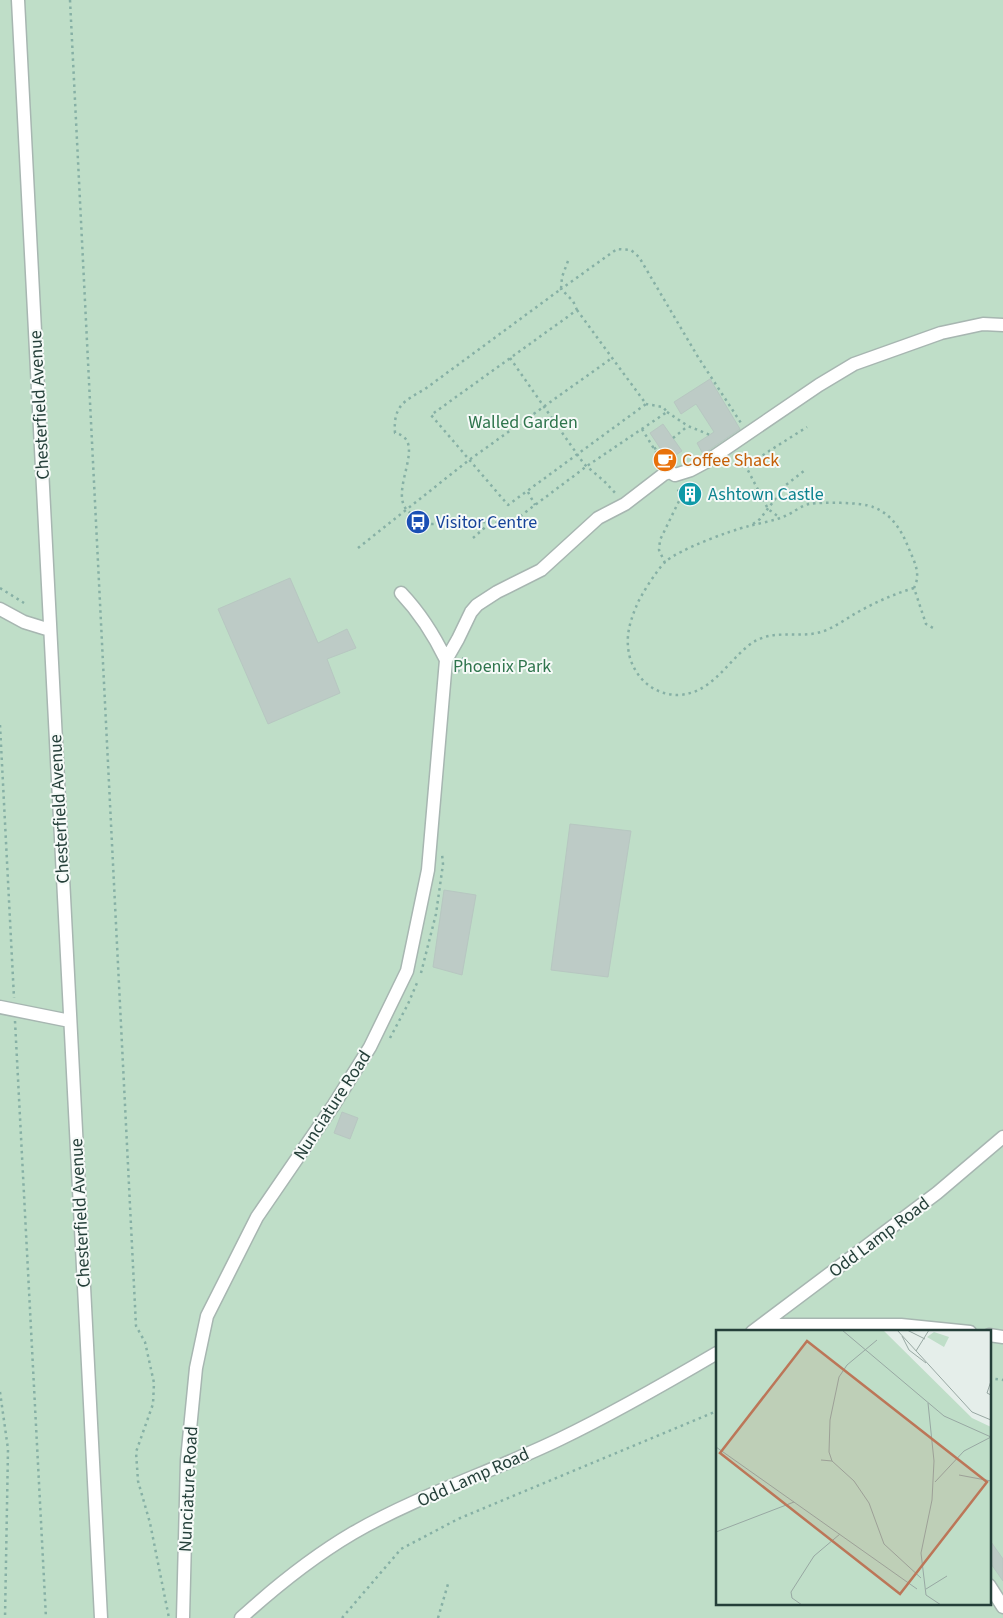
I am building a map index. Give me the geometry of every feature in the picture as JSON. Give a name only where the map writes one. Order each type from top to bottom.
[{"type":"street","name":"Chesterfield Avenue","points":[[18,0],[101,1618]]},
{"type":"street","points":[[446,660],[471,612],[477,605],[497,592],[541,570],[598,518],[625,504],[664,474],[670,472],[675,475],[691,470],[854,364],[941,333],[983,324],[1003,326]]},
{"type":"street","points":[[401,593],[423,619],[437,640],[446,660]]},
{"type":"street","points":[[0,609],[24,622],[50,630]]},
{"type":"street","name":"Nunciature Road","points":[[183,1618],[187,1460],[196,1368],[207,1316],[257,1217],[333,1106],[370,1046],[406,971],[428,870],[446,660]]},
{"type":"street","points":[[0,1007],[70,1021]]},
{"type":"street","name":"Odd Lamp Road","points":[[757,1328],[938,1193],[1003,1137]]},
{"type":"street","points":[[757,1328],[901,1325],[950,1330]]},
{"type":"street","points":[[990,1335],[1003,1337]]},
{"type":"street","name":"Odd Lamp Road","points":[[242,1618],[317,1557],[353,1533],[420,1500],[560,1439],[660,1387],[716,1354]]},
{"type":"street","points":[[990,1586],[1003,1607]]},
{"type":"path","points":[[70,0],[136,1326],[145,1342],[154,1383],[153,1404],[136,1452],[138,1481],[150,1523],[169,1618]]},
{"type":"path","points":[[667,412],[587,466],[516,520],[501,524],[454,520],[432,524],[421,522],[406,510],[402,490],[410,453],[409,443],[401,434],[395,433],[394,421],[402,403],[425,389],[617,249],[631,250],[639,257],[698,357],[748,434]]},
{"type":"path","points":[[560,289],[568,261]]},
{"type":"path","points":[[560,289],[573,301],[577,310],[646,404],[663,407],[667,412],[688,426],[710,435]]},
{"type":"path","points":[[577,310],[431,415],[508,505],[646,404]]},
{"type":"path","points":[[510,358],[587,466],[625,504]]},
{"type":"path","points":[[358,548],[469,460],[612,358]]},
{"type":"path","points":[[673,438],[688,426]]},
{"type":"path","points":[[747,468],[766,453],[807,427]]},
{"type":"path","points":[[734,443],[768,509],[778,517],[786,516]]},
{"type":"path","points":[[654,449],[659,446]]},
{"type":"path","points":[[751,525],[760,519],[782,488],[805,470]]},
{"type":"path","points":[[528,492],[535,505]]},
{"type":"path","points":[[807,504],[873,506],[893,519],[904,537],[918,569],[917,583],[914,588],[876,602],[819,633],[783,633],[761,638],[749,646],[717,678],[707,685],[680,695],[667,695],[644,683],[630,658],[627,637],[629,624],[638,600],[665,562],[688,549],[733,530],[786,516],[807,504]]},
{"type":"path","points":[[473,538],[490,524]]},
{"type":"path","points":[[664,536],[660,540],[660,550],[665,562]]},
{"type":"path","points":[[0,588],[24,603]]},
{"type":"path","points":[[914,588],[926,624],[935,629]]},
{"type":"path","points":[[0,725],[46,1618]]},
{"type":"path","points":[[990,1378],[1003,1380]]},
{"type":"path","points":[[0,1392],[8,1449],[6,1618]]},
{"type":"path","points":[[342,1618],[401,1549],[458,1519],[716,1411]]},
{"type":"path","points":[[438,1618],[448,1584]]},
{"type":"green space","name":"Phoenix Park","points":[[0,0],[1003,0],[1003,1618],[0,1618]]},
{"type":"building","points":[[710,379],[740,429],[703,454],[697,443],[714,432],[696,404],[681,414],[674,402]]},
{"type":"building","points":[[663,424],[682,451],[668,460],[650,433]]},
{"type":"building","name":"Ashtown Castle","points":[[693,486],[699,500],[688,505],[682,491]]},
{"type":"building","points":[[290,578],[318,643],[347,629],[356,648],[327,659],[340,693],[268,724],[218,609]]},
{"type":"building","points":[[570,824],[631,831],[608,977],[551,970]]},
{"type":"building","points":[[444,890],[476,895],[462,975],[433,967]]},
{"type":"building","points":[[342,1112],[358,1118],[350,1139],[334,1133]]},
{"type":"building","points":[[990,1540],[1003,1559],[1003,1581],[990,1562]]},
{"type":"place","name":"Coffee Shack","points":[[665,460]]},
{"type":"place","name":"Ashtown Castle","points":[[690,494]]},
{"type":"place","name":"Visitor Centre","points":[[418,522]]},
{"type":"park label","name":"Walled Garden","points":[[523,422]]}]
